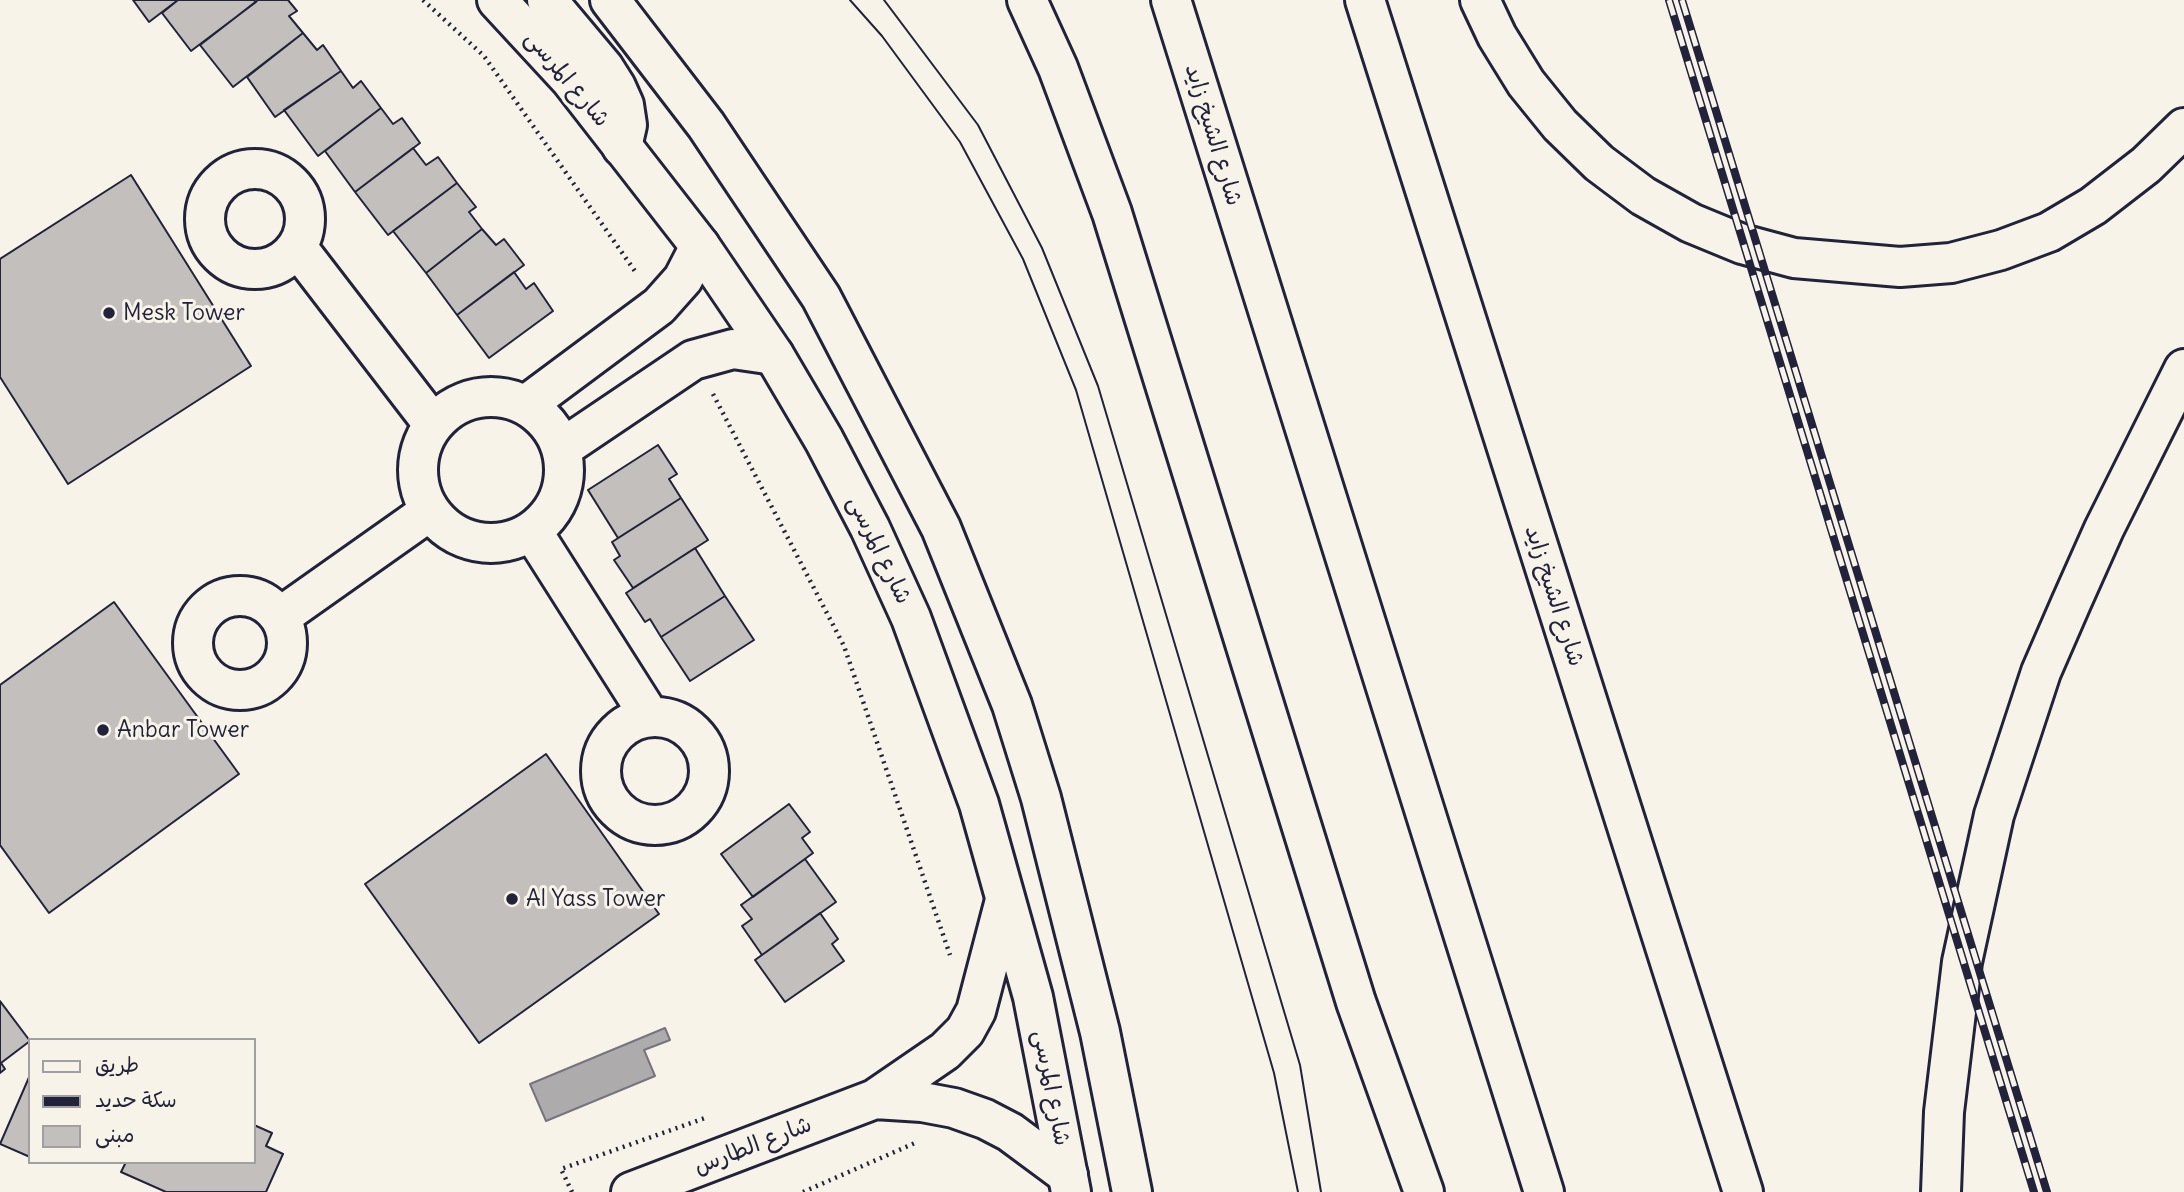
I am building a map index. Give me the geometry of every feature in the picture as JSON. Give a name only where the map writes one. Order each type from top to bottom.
[{"type":"main road","name":"شارع المرسى","points":[[497,0],[570,79],[700,246],[774,355],[836,462],[911,618],[979,804],[1033,997],[1070,1184]]},
{"type":"main road","points":[[547,0],[604,68],[616,87],[624,105],[627,125],[622,147]]},
{"type":"main road","points":[[610,0],[706,125],[821,297],[941,528],[1012,705],[1041,798],[1100,1032],[1132,1192]]},
{"type":"main road","points":[[1027,0],[1069,93],[1112,213],[1348,977],[1424,1192]]},
{"type":"main road","name":"شارع الشيخ زايد","points":[[1171,0],[1544,1192]]},
{"type":"main road","name":"شارع الشيخ زايد","points":[[1365,0],[1743,1192]]},
{"type":"main road","points":[[1480,0],[1497,36],[1526,82],[1560,125],[1600,163],[1643,196],[1691,223],[1742,244],[1794,258],[1900,267],[1951,262],[2001,250],[2049,232],[2094,206],[2146,165],[2184,128]]},
{"type":"main road","points":[[526,405],[659,306],[683,279],[700,246]]},
{"type":"main road","points":[[297,247],[433,424]]},
{"type":"main road","points":[[561,449],[693,360],[733,349],[774,355]]},
{"type":"main road","points":[[1941,1192],[1944,1112],[1953,1024],[1971,913],[1994,815],[2016,743],[2051,649],[2104,529],[2184,369]]},
{"type":"main road","points":[[495,396],[526,405],[542,416],[554,431],[561,449],[564,472],[560,495],[549,515],[532,531],[511,541],[488,544],[466,539],[445,528],[430,511],[420,490],[417,467],[422,444],[433,424],[450,408],[471,399],[495,396]]},
{"type":"main road","points":[[281,617],[430,511]]},
{"type":"main road","points":[[532,531],[650,718]]},
{"type":"main road","name":"شارع الطارس","points":[[631,1192],[672,1183],[875,1099],[936,1058],[965,1031],[985,984],[1005,900]]},
{"type":"main road","name":"شارع الطارس","points":[[875,1099],[922,1102],[954,1108],[985,1119],[1010,1132],[1070,1184]]},
{"type":"path","points":[[423,0],[484,57],[659,306]]},
{"type":"path","points":[[693,360],[731,425],[844,646],[951,959]]},
{"type":"path","points":[[572,1192],[561,1169],[714,1115]]},
{"type":"path","points":[[803,1192],[919,1141]]},
{"type":"shaded area","points":[[665,1028],[670,1040],[644,1050],[655,1076],[546,1121],[530,1084]]},
{"type":"building","points":[[133,0],[178,0],[149,22]]},
{"type":"building","points":[[178,0],[256,2],[191,51],[162,13]]},
{"type":"building","points":[[258,0],[288,0],[297,11],[289,16],[303,33],[233,87],[200,45]]},
{"type":"building","points":[[303,33],[317,50],[323,45],[341,71],[275,117],[247,77]]},
{"type":"building","points":[[341,71],[353,88],[361,81],[381,108],[318,156],[284,110]]},
{"type":"building","points":[[381,108],[393,124],[402,118],[420,143],[355,192],[325,151]]},
{"type":"building","points":[[413,148],[426,165],[438,157],[457,183],[388,235],[355,192]]},
{"type":"building","name":"Mesk Tower","points":[[131,175],[251,366],[68,484],[0,377],[0,259]]},
{"type":"building","points":[[457,183],[476,207],[469,212],[482,229],[426,273],[393,231]]},
{"type":"building","points":[[482,229],[496,245],[504,239],[524,265],[457,315],[426,273]]},
{"type":"building","points":[[514,272],[526,289],[534,283],[553,311],[489,358],[457,315]]},
{"type":"building","points":[[658,445],[677,474],[669,479],[681,498],[618,538],[588,490]]},
{"type":"building","points":[[681,498],[708,540],[633,588],[614,560],[620,556],[612,542]]},
{"type":"building","points":[[695,548],[725,596],[661,637],[650,619],[645,622],[626,593]]},
{"type":"building","points":[[725,596],[754,640],[690,681],[661,637]]},
{"type":"building","name":"Anbar Tower","points":[[114,602],[239,774],[49,913],[0,845],[0,685]]},
{"type":"building","name":"Al Yass Tower","points":[[546,754],[659,914],[479,1043],[365,884]]},
{"type":"building","points":[[789,804],[810,832],[802,838],[813,853],[753,897],[721,854]]},
{"type":"building","points":[[805,859],[836,902],[762,955],[742,926],[752,919],[741,905]]},
{"type":"building","points":[[820,913],[838,939],[832,944],[844,961],[785,1002],[755,960]]},
{"type":"building","points":[[0,1001],[28,1038],[28,1043],[1,1063],[5,1069],[0,1073]]},
{"type":"building","points":[[28,1080],[28,1156],[0,1144]]},
{"type":"building","points":[[256,1126],[272,1133],[266,1146],[283,1154],[266,1192],[166,1192],[121,1172],[125,1164],[256,1164]]},
{"type":"tram line","points":[[850,0],[882,36],[960,142],[1023,259],[1076,390],[1274,1073],[1298,1192]]},
{"type":"tram line","points":[[884,0],[978,125],[1042,248],[1098,386],[1300,1065],[1321,1192]]},
{"type":"railway","points":[[1669,0],[2034,1192]]},
{"type":"railway","points":[[1682,0],[2047,1192]]},
{"type":"place","name":"Mesk Tower","points":[[109,313]]},
{"type":"place","name":"Anbar Tower","points":[[103,730]]},
{"type":"place","name":"Al Yass Tower","points":[[512,899]]}]
